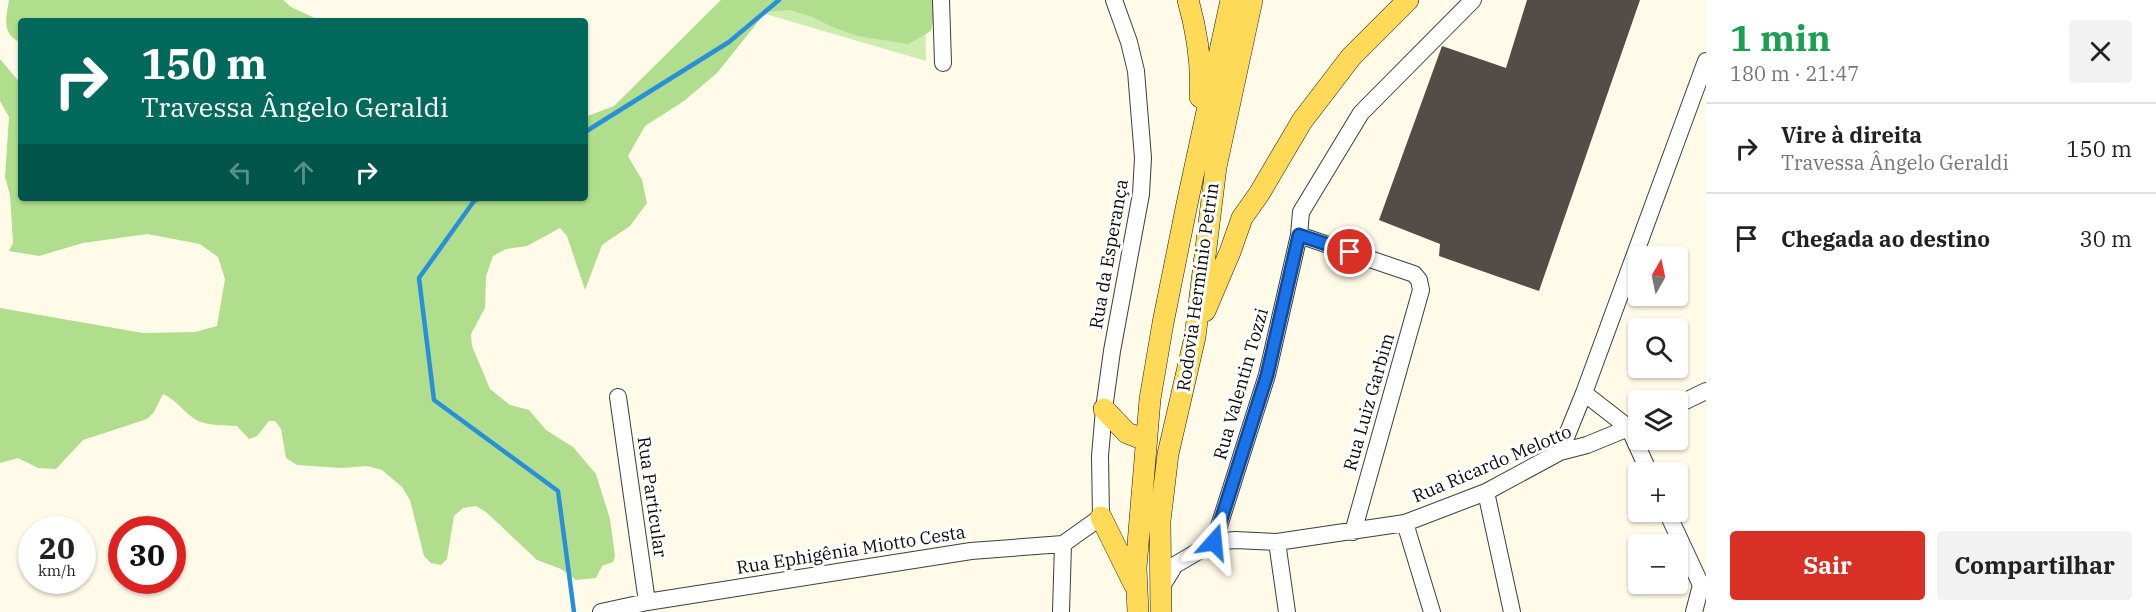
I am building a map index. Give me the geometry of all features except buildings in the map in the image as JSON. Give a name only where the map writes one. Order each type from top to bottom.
[{"type":"main road","points":[[1186,204],[1199,109],[1201,74],[1195,28],[1188,0]]},
{"type":"main road","name":"Rodovia Hermínio Petrin","points":[[1138,602],[1137,568],[1145,440],[1162,323],[1231,0]]},
{"type":"main road","name":"Rodovia Hermínio Petrin","points":[[1161,612],[1160,521],[1168,454],[1195,337],[1216,167],[1252,0]]},
{"type":"main road","points":[[1195,337],[1242,218],[1259,194],[1302,121],[1351,57],[1408,0]]},
{"type":"main road","points":[[1104,409],[1127,433],[1145,440]]},
{"type":"main road","points":[[1101,517],[1138,602]]},
{"type":"street","points":[[941,0],[943,63]]},
{"type":"street","points":[[1100,0],[1116,4]]},
{"type":"street","name":"Rua Valentin Tozzi","points":[[1214,542],[1267,375],[1299,235],[1301,212],[1361,113],[1473,0]]},
{"type":"street","name":"Rua da Esperança","points":[[1101,517],[1100,456],[1104,409],[1112,351],[1142,194],[1143,158],[1136,70],[1116,4]]},
{"type":"street","points":[[1560,452],[1584,393],[1706,61]]},
{"type":"street","name":"Rua Luiz Garbim","points":[[1299,235],[1414,274],[1420,283],[1421,290],[1353,532]]},
{"type":"street","points":[[1688,400],[1706,391]]},
{"type":"street","points":[[1584,393],[1628,423]]},
{"type":"street","name":"Rua Particular","points":[[618,398],[647,602]]},
{"type":"street","name":"Rua Ricardo Melotto","points":[[1162,586],[1174,565],[1214,542],[1235,540],[1277,542],[1353,532],[1405,522],[1486,492],[1560,452],[1587,445],[1628,428]]},
{"type":"street","points":[[1486,492],[1512,612]]},
{"type":"street","points":[[1061,612],[1063,544],[1101,517]]},
{"type":"street","points":[[1405,522],[1432,612]]},
{"type":"street","points":[[1672,522],[1704,585],[1694,612]]},
{"type":"street","points":[[1277,542],[1287,612]]},
{"type":"street","name":"Rua Ephigênia Miotto Cesta","points":[[607,611],[647,602],[971,551],[1063,544]]},
{"type":"green space","points":[[9,0],[283,0],[291,7],[315,18],[18,18],[18,41],[10,35],[6,19]]},
{"type":"green space","points":[[721,0],[934,0],[936,8],[931,31],[908,44],[858,36],[790,10],[766,12],[717,73],[684,101],[645,126],[628,156],[642,180],[647,203],[630,226],[602,245],[585,290],[567,236],[560,228],[527,246],[506,249],[493,256],[486,276],[485,308],[471,334],[472,346],[490,389],[510,405],[529,410],[546,430],[573,447],[596,474],[610,519],[615,556],[613,562],[602,566],[596,578],[576,580],[561,569],[537,560],[486,512],[476,506],[463,508],[454,516],[447,559],[441,565],[431,563],[424,556],[410,500],[402,487],[382,470],[367,466],[341,468],[297,465],[286,458],[281,429],[275,421],[269,421],[257,436],[249,439],[237,426],[212,425],[198,421],[163,394],[154,412],[147,419],[83,440],[56,469],[38,468],[18,458],[0,463],[0,308],[143,333],[195,332],[217,326],[225,279],[218,257],[200,244],[147,234],[83,243],[39,256],[9,251],[13,243],[10,195],[5,177],[9,117],[0,101],[0,59],[18,80],[18,201],[588,201],[588,116],[614,106]]},
{"type":"green space","points":[[925,0],[926,61],[721,1]]},
{"type":"waterway","points":[[588,130],[729,42],[779,0]]},
{"type":"waterway","points":[[474,201],[419,278],[434,400],[558,491],[574,612]]},
{"type":"route","points":[[1214,542],[1267,375],[1299,235],[1350,252]]}]
